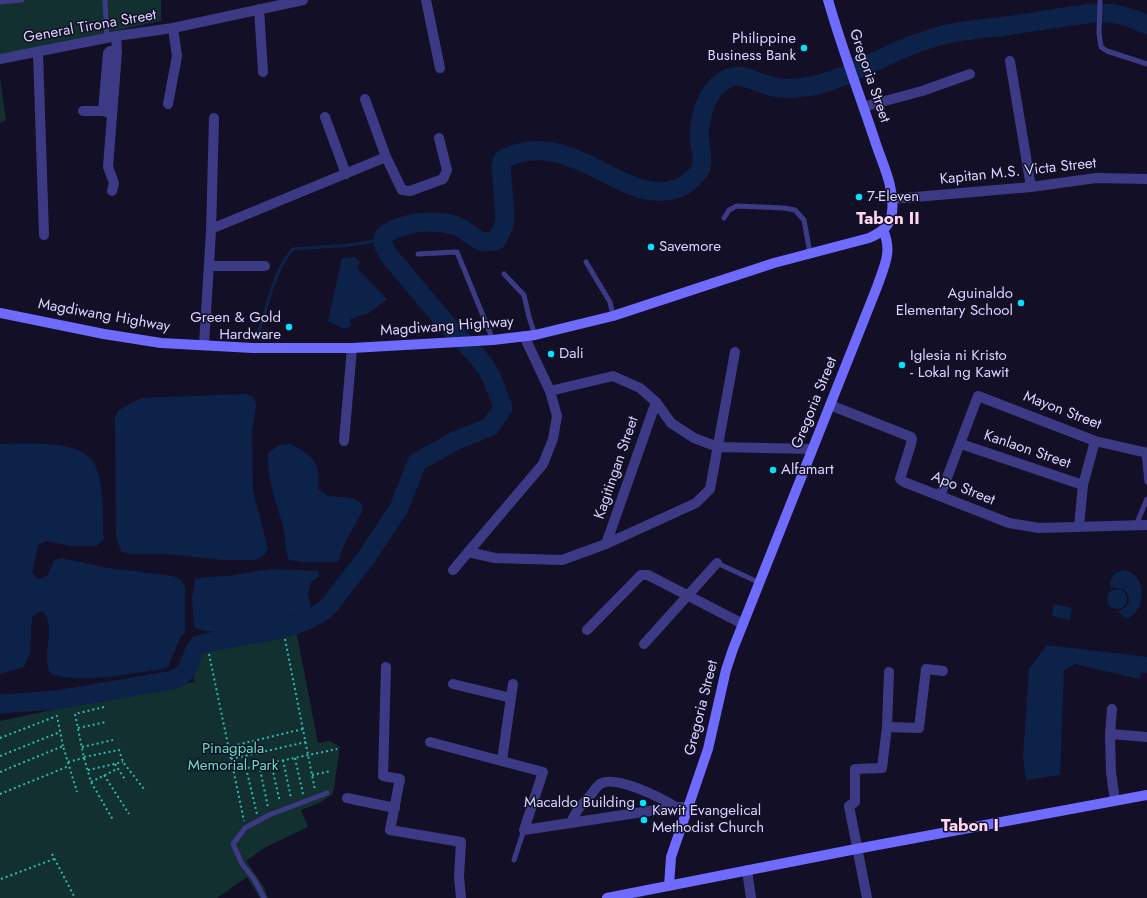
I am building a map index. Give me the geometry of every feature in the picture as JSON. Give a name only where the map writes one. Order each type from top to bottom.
[{"type":"street","name":"General Tirona Street","points":[[0,59],[111,37],[173,28],[303,0]]},
{"type":"street","points":[[426,0],[440,68]]},
{"type":"street","name":"Gregoria Street","points":[[669,886],[671,857],[708,749],[727,665],[877,287],[889,245],[883,230],[891,218],[892,199],[864,108],[848,64],[828,0]]},
{"type":"street","points":[[259,10],[263,72]]},
{"type":"street","points":[[168,104],[177,56],[173,28]]},
{"type":"street","points":[[111,37],[117,52],[108,112],[108,167],[114,183],[112,191]]},
{"type":"street","points":[[38,52],[44,235]]},
{"type":"street","points":[[1010,61],[1031,187]]},
{"type":"street","points":[[864,108],[970,74]]},
{"type":"street","points":[[365,99],[386,157],[402,190],[406,192],[417,189],[443,179],[446,175],[447,170],[439,138]]},
{"type":"street","points":[[84,111],[108,112]]},
{"type":"street","points":[[325,116],[346,174]]},
{"type":"street","points":[[204,345],[210,266],[214,118]]},
{"type":"street","points":[[211,229],[386,157]]},
{"type":"street","name":"Kapitan M.S. Victa Street","points":[[892,199],[1031,187],[1096,178],[1147,179]]},
{"type":"street","name":"Magdiwang Highway","points":[[0,313],[132,339],[161,343],[352,348],[472,342],[535,335],[614,316],[774,263],[810,253],[848,245],[870,238],[883,230]]},
{"type":"street","points":[[210,266],[265,266]]},
{"type":"street","points":[[453,570],[543,464],[553,439],[557,416],[550,391],[524,336]]},
{"type":"street","points":[[344,441],[352,348]]},
{"type":"street","points":[[468,552],[496,558],[562,560],[606,544],[696,503],[710,489],[735,352]]},
{"type":"street","points":[[550,391],[613,376],[640,388],[656,402],[671,423],[694,438],[718,447],[812,449]]},
{"type":"street","name":"Mayon Street","points":[[940,496],[961,444],[976,398],[980,396],[1095,441],[1145,453]]},
{"type":"street","name":"Kagitingan Street","points":[[606,544],[656,402]]},
{"type":"street","name":"Apo Street","points":[[830,405],[911,437],[911,444],[900,479],[904,482],[1009,523],[1039,528],[1147,525]]},
{"type":"street","points":[[1079,526],[1083,485],[1095,441]]},
{"type":"street","name":"Kanlaon Street","points":[[961,444],[1083,485]]},
{"type":"street","points":[[644,644],[717,563]]},
{"type":"street","points":[[587,630],[641,575],[648,575],[743,624]]},
{"type":"street","points":[[386,666],[383,776],[400,779],[390,830],[461,842],[459,877],[461,898]]},
{"type":"street","points":[[887,727],[919,728],[926,669],[943,671]]},
{"type":"street","points":[[867,898],[856,849],[849,806],[855,802],[855,769],[882,768],[887,727],[889,672]]},
{"type":"street","points":[[453,684],[511,698]]},
{"type":"street","points":[[502,760],[513,684]]},
{"type":"street","points":[[1112,709],[1110,734],[1111,772],[1115,801]]},
{"type":"street","points":[[1110,734],[1147,737]]},
{"type":"street","points":[[430,742],[543,772],[524,830],[676,806],[689,807]]},
{"type":"street","points":[[571,823],[573,817],[583,803],[601,784],[607,782],[617,782],[660,797],[676,806]]},
{"type":"street","points":[[607,898],[652,894],[669,886],[747,870],[1147,795]]},
{"type":"street","points":[[347,798],[395,808]]},
{"type":"street","points":[[747,870],[751,898]]},
{"type":"lane","points":[[0,2],[22,0]]},
{"type":"lane","points":[[105,0],[111,37]]},
{"type":"lane","points":[[1100,0],[1099,33],[1101,48],[1107,52],[1147,64]]},
{"type":"lane","points":[[724,218],[729,210],[737,206],[784,208],[795,210],[804,220],[810,253]]},
{"type":"lane","points":[[418,254],[457,252],[493,340]]},
{"type":"lane","points":[[586,262],[610,302],[614,316]]},
{"type":"lane","points":[[504,274],[524,294],[528,317],[535,335]]},
{"type":"lane","points":[[1145,453],[1147,482]]},
{"type":"lane","points":[[1136,525],[1147,499]]},
{"type":"lane","points":[[717,563],[760,583]]},
{"type":"lane","points":[[264,898],[254,879],[242,864],[233,844],[245,828],[269,814],[328,793]]},
{"type":"lane","points":[[514,860],[524,830]]},
{"type":"path","points":[[285,639],[317,797]]},
{"type":"path","points":[[209,654],[245,828]]},
{"type":"path","points":[[104,707],[75,714],[84,758],[91,782],[113,820]]},
{"type":"path","points":[[0,738],[57,716],[63,746],[77,792]]},
{"type":"path","points":[[78,728],[106,722]]},
{"type":"path","points":[[228,747],[303,729]]},
{"type":"path","points":[[0,756],[60,732]]},
{"type":"path","points":[[82,747],[113,740]]},
{"type":"path","points":[[230,759],[306,742]]},
{"type":"path","points":[[0,772],[63,746]]},
{"type":"path","points":[[233,771],[337,749]]},
{"type":"path","points":[[68,762],[119,750],[123,762],[144,790]]},
{"type":"path","points":[[295,758],[305,801]]},
{"type":"path","points":[[283,760],[293,806]]},
{"type":"path","points":[[88,770],[123,762]]},
{"type":"path","points":[[271,763],[282,810]]},
{"type":"path","points":[[115,764],[116,769],[126,781]]},
{"type":"path","points":[[259,765],[269,814]]},
{"type":"path","points":[[0,794],[69,766]]},
{"type":"path","points":[[246,768],[258,821]]},
{"type":"path","points":[[91,782],[116,769]]},
{"type":"path","points":[[312,775],[331,771]]},
{"type":"path","points":[[104,775],[129,814]]},
{"type":"path","points":[[52,854],[75,898]]},
{"type":"path","points":[[2,880],[54,859]]},
{"type":"green space","points":[[0,0],[161,0],[161,21],[0,55]]},
{"type":"green space","points":[[0,78],[6,120],[0,123]]},
{"type":"green space","name":"Pinagpala Memorial Park","points":[[296,630],[318,743],[330,741],[340,747],[333,794],[319,803],[301,810],[308,827],[264,848],[246,861],[264,887],[268,898],[260,898],[247,877],[217,898],[0,898],[0,721],[113,697],[194,682],[195,658],[199,649]]},
{"type":"water","points":[[355,257],[360,263],[357,268],[387,299],[369,313],[350,319],[351,326],[344,329],[328,321],[342,258]]},
{"type":"water","points":[[245,394],[254,397],[256,406],[252,431],[253,491],[268,549],[263,556],[255,560],[224,560],[167,554],[132,554],[122,552],[116,538],[115,417],[119,410],[141,398]]},
{"type":"water","points":[[0,444],[59,445],[81,452],[92,460],[98,471],[101,483],[104,539],[96,546],[71,546],[46,541],[38,545],[32,572],[38,579],[47,576],[54,560],[61,558],[108,568],[173,576],[181,580],[185,587],[185,632],[180,638],[168,667],[118,676],[90,678],[64,677],[51,674],[47,662],[49,629],[43,611],[32,617],[30,653],[24,667],[0,674]]},
{"type":"water","points":[[289,444],[303,451],[313,460],[318,473],[318,489],[326,495],[355,499],[362,504],[362,512],[345,543],[338,562],[303,562],[289,560],[286,552],[283,526],[270,482],[268,453],[279,445]]},
{"type":"water","points":[[272,569],[318,571],[319,577],[311,582],[308,594],[311,608],[269,623],[235,630],[219,632],[205,631],[194,627],[192,599],[195,579],[228,576]]},
{"type":"water","points":[[1124,570],[1132,573],[1137,578],[1142,592],[1139,608],[1128,618],[1123,617],[1118,611],[1128,605],[1129,596],[1123,590],[1111,588],[1110,583],[1114,574]]},
{"type":"water","points":[[1117,589],[1124,592],[1127,599],[1124,606],[1117,609],[1110,606],[1107,599],[1110,592]]},
{"type":"water","points":[[1054,604],[1072,608],[1070,620],[1052,616]]},
{"type":"water","points":[[1047,645],[1147,657],[1147,673],[1141,672],[1140,679],[1075,664],[1064,670],[1060,775],[1026,780],[1023,757],[1029,669]]},
{"type":"waterway","points":[[0,704],[56,700],[173,680],[184,673],[187,669],[198,645],[285,628],[302,622],[329,606],[368,555],[399,508],[417,462],[457,440],[490,427],[503,408],[491,376],[482,362],[440,317],[387,252],[383,243],[384,236],[390,231],[399,227],[421,222],[454,225],[460,227],[484,242],[497,240],[504,225],[505,216],[501,166],[503,159],[528,151],[552,152],[574,158],[636,187],[656,191],[676,189],[692,179],[701,167],[702,156],[699,135],[702,113],[712,92],[722,82],[729,78],[735,76],[748,78],[779,88],[812,86],[841,77],[905,48],[944,35],[962,31],[1084,14],[1116,14],[1135,19],[1147,25]]},
{"type":"waterway","points":[[259,330],[276,277],[286,258],[293,249],[360,244],[383,238]]},
{"type":"place","name":"Philippine Business Bank","points":[[804,48]]},
{"type":"place","name":"7-Eleven","points":[[859,197]]},
{"type":"place","name":"Savemore","points":[[651,247]]},
{"type":"place","name":"Aguinaldo Elementary School","points":[[1021,303]]},
{"type":"place","name":"Green & Gold Hardware","points":[[289,327]]},
{"type":"place","name":"Dali","points":[[551,354]]},
{"type":"place","name":"Iglesia ni Kristo - Lokal ng Kawit","points":[[902,365]]},
{"type":"place","name":"Alfamart","points":[[773,470]]},
{"type":"place","name":"Macaldo Building","points":[[643,803]]},
{"type":"place","name":"Kawit Evangelical Methodist Church","points":[[644,820]]},
{"type":"district","name":"Tabon II","points":[[888,220]]},
{"type":"district","name":"Tabon I","points":[[970,827]]}]
